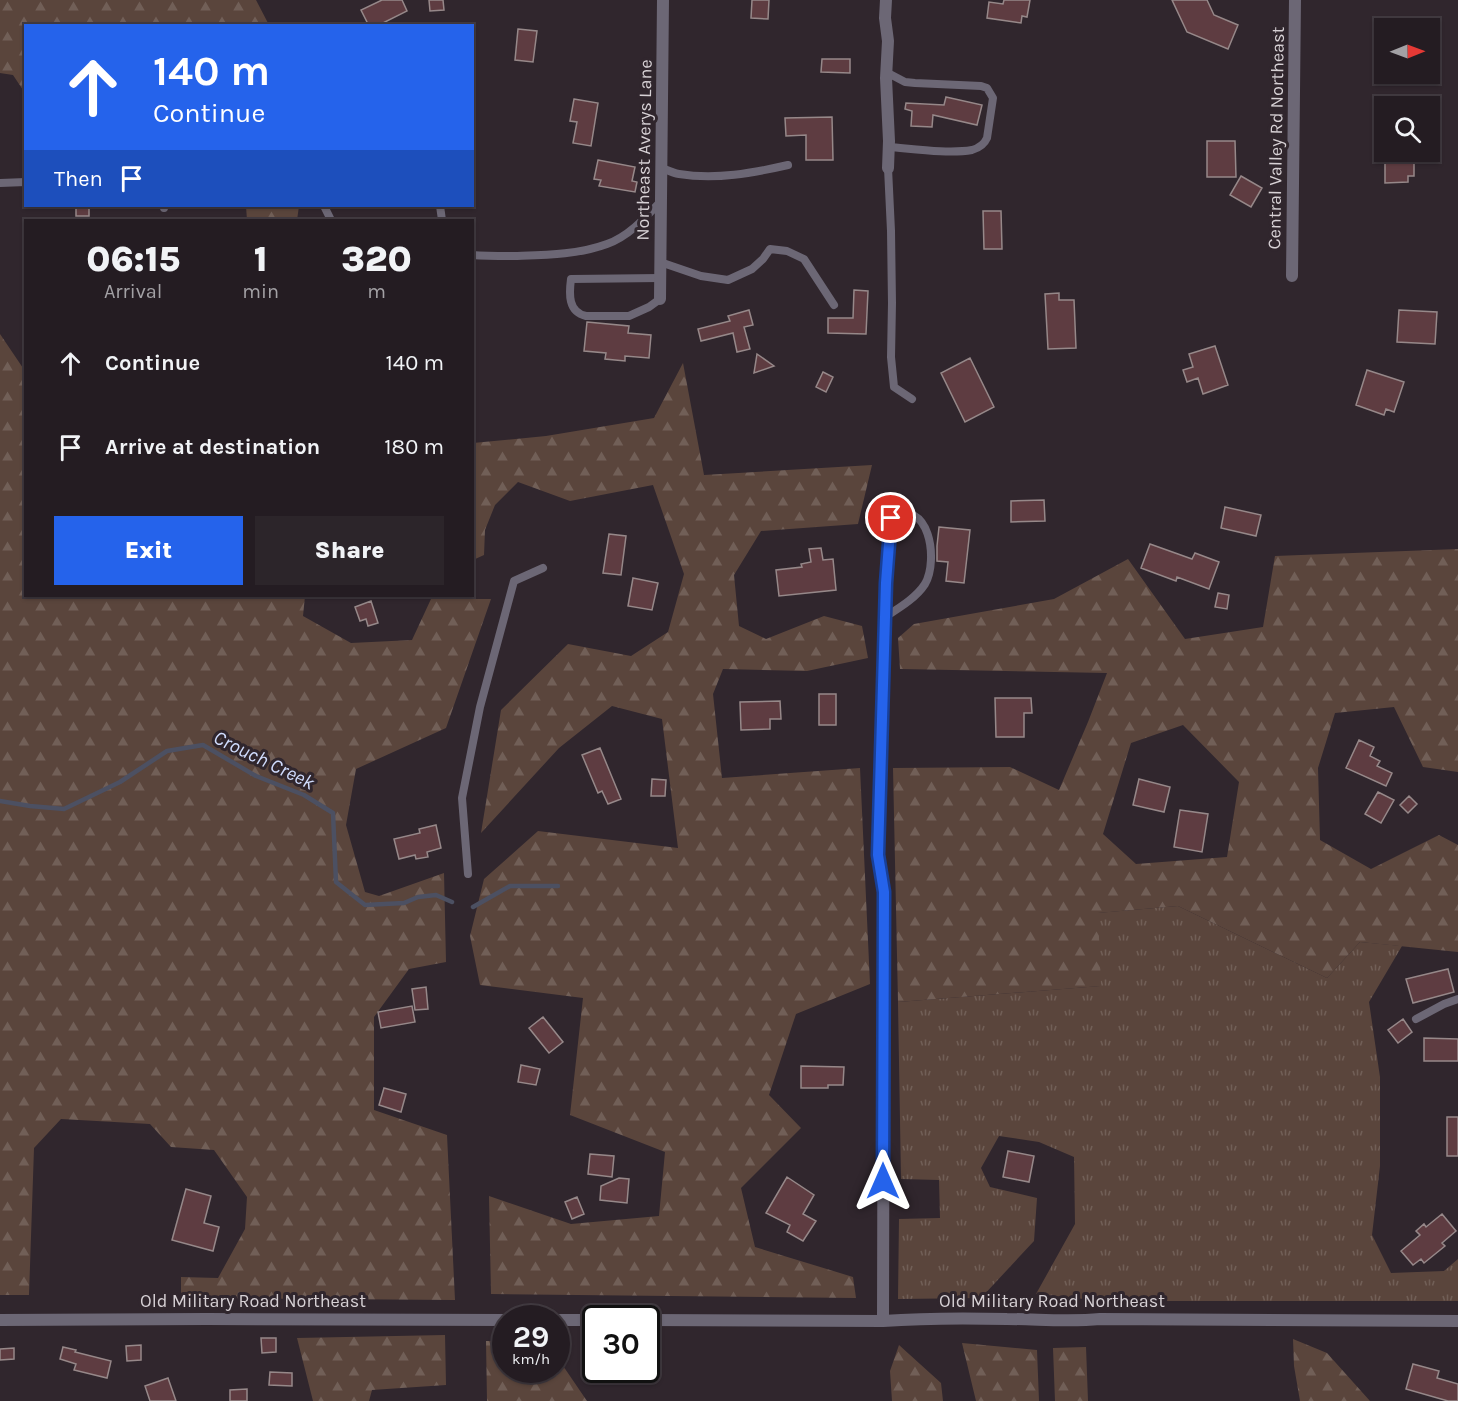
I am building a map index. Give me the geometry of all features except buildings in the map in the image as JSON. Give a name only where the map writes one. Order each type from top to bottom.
[{"type":"street","name":"Northeast Averys Lane","points":[[660,299],[663,0]]},
{"type":"street","points":[[886,0],[888,168]]},
{"type":"street","name":"Central Valley Rd Northeast","points":[[1292,276],[1295,0]]},
{"type":"street","points":[[883,1321],[884,892]]},
{"type":"street","name":"Old Military Road Northeast","points":[[0,1320],[207,1318],[492,1320]]},
{"type":"street","name":"Old Military Road Northeast","points":[[660,1320],[1458,1321]]},
{"type":"lane","points":[[886,72],[905,82],[981,86],[987,88],[993,98],[987,138],[979,147],[972,150],[948,151],[889,147]]},
{"type":"lane","points":[[662,168],[678,174],[712,176],[754,173],[788,165]]},
{"type":"lane","points":[[888,168],[891,231],[891,357],[894,387],[912,399]]},
{"type":"lane","points":[[0,183],[24,182]]},
{"type":"lane","points":[[474,255],[573,253],[608,244],[640,223],[661,201]]},
{"type":"lane","points":[[660,262],[700,276],[728,280],[752,269],[770,249],[787,251],[804,259],[834,305]]},
{"type":"lane","points":[[660,278],[571,279],[569,294],[575,311],[586,316],[629,316],[660,299]]},
{"type":"lane","points":[[884,892],[878,855],[885,617],[887,554],[891,518],[905,513],[920,520],[927,529],[931,548],[929,572],[920,590],[885,617]]},
{"type":"lane","points":[[468,874],[462,798],[480,707],[514,581],[543,568]]},
{"type":"lane","points":[[1416,1018],[1458,999]]},
{"type":"green space","points":[[0,0],[256,0],[268,24],[24,24],[24,92],[13,75],[0,73]]},
{"type":"green space","points":[[246,207],[299,207],[297,219],[247,219]]},
{"type":"green space","points":[[0,334],[24,370],[24,597],[305,597],[303,616],[351,643],[412,640],[431,599],[491,599],[446,728],[356,769],[346,825],[365,892],[379,896],[444,873],[446,962],[409,969],[374,1017],[374,1110],[447,1135],[455,1300],[181,1298],[181,1277],[218,1278],[245,1229],[247,1197],[214,1150],[171,1147],[150,1124],[61,1119],[34,1148],[29,1295],[0,1295]]},
{"type":"green space","points":[[683,363],[704,475],[872,465],[858,524],[761,531],[734,575],[739,626],[766,639],[824,616],[862,626],[868,658],[807,671],[723,669],[713,694],[722,778],[860,768],[870,984],[796,1014],[769,1095],[801,1128],[741,1188],[755,1247],[853,1277],[856,1298],[491,1294],[489,1196],[571,1224],[659,1216],[665,1152],[570,1115],[583,998],[480,985],[470,936],[484,879],[538,831],[678,848],[662,719],[612,706],[559,748],[481,833],[501,710],[568,644],[631,656],[668,632],[684,574],[653,485],[570,501],[518,482],[495,505],[485,530],[484,555],[474,560],[474,443],[546,436],[654,418]]},
{"type":"green space","points":[[1458,549],[1458,772],[1423,767],[1394,707],[1335,713],[1318,768],[1320,840],[1371,869],[1439,835],[1458,845],[1458,952],[1360,942],[1327,978],[1178,906],[1098,913],[1101,986],[898,1002],[893,768],[1010,767],[1059,790],[1107,673],[900,669],[898,638],[914,624],[1054,599],[1128,559],[1185,639],[1263,627],[1275,556]],"holes":[[[1183,725],[1239,782],[1227,857],[1136,864],[1103,834],[1131,743]]]},
{"type":"green space","points":[[1178,906],[1327,978],[1360,942],[1402,946],[1369,1002],[1380,1077],[1380,1166],[1372,1235],[1391,1273],[1444,1271],[1458,1259],[1458,1301],[1103,1301],[1036,1294],[1075,1224],[1074,1157],[1039,1142],[999,1136],[981,1168],[990,1187],[1037,1198],[1034,1241],[981,1298],[898,1299],[899,1219],[940,1218],[939,1180],[901,1179],[898,1002],[1100,986],[1097,913]]},
{"type":"green space","points":[[445,1335],[446,1385],[372,1390],[369,1401],[313,1401],[297,1338]]},
{"type":"green space","points":[[1293,1339],[1327,1353],[1370,1401],[1300,1401],[1294,1366]]},
{"type":"green space","points":[[486,1341],[492,1341],[492,1383],[570,1383],[570,1376],[587,1401],[487,1401]]},
{"type":"green space","points":[[962,1343],[1037,1350],[1039,1401],[976,1401]]},
{"type":"green space","points":[[899,1345],[941,1383],[943,1401],[892,1401],[890,1371]]},
{"type":"green space","points":[[1086,1347],[1088,1401],[1055,1401],[1053,1348]]},
{"type":"waterway","name":"Crouch Creek","points":[[0,801],[64,809],[120,782],[167,751],[203,745],[256,776],[304,795],[333,813],[336,882],[365,905],[404,903],[418,897],[436,895],[452,902]]},
{"type":"waterway","name":"Crouch Creek","points":[[473,907],[510,886],[558,886]]},
{"type":"route","points":[[883,1181],[884,892],[878,855],[887,554],[891,518]]}]
